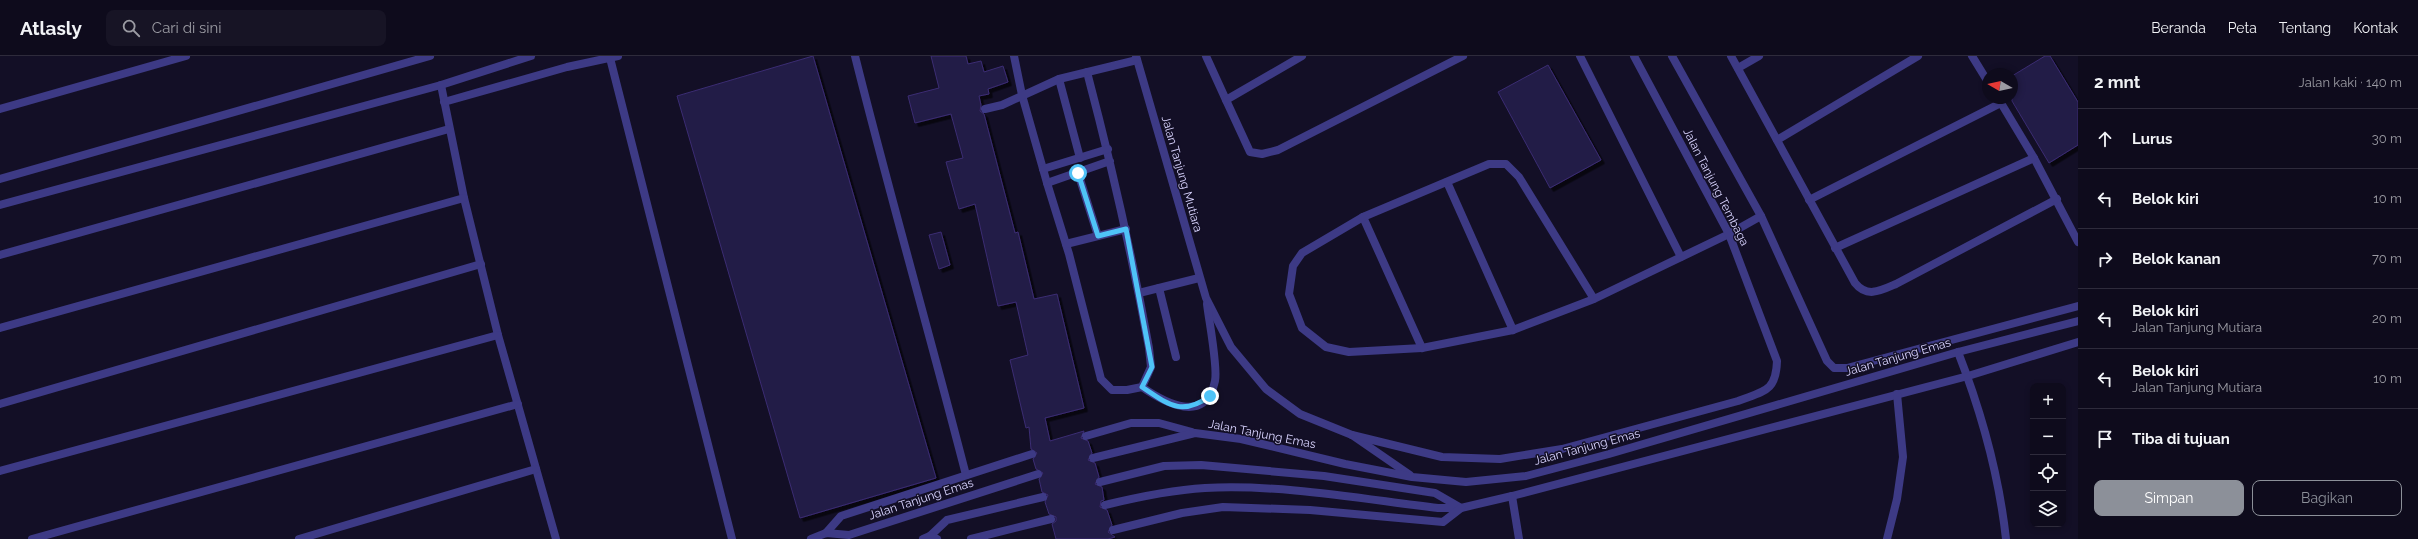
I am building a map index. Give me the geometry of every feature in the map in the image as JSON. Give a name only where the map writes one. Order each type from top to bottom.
[{"type":"lane","points":[[0,109],[186,56]]},
{"type":"lane","points":[[0,179],[430,56]]},
{"type":"lane","points":[[0,205],[441,85],[531,56]]},
{"type":"lane","points":[[444,102],[567,67],[618,56]]},
{"type":"lane","points":[[855,56],[888,190],[932,343],[966,475]]},
{"type":"lane","points":[[1014,56],[1022,95],[1066,244],[1101,379],[1112,390],[1127,390],[1142,387],[1152,367],[1126,229],[1108,149],[1087,72]]},
{"type":"lane","points":[[1206,56],[1250,152],[1262,154],[1278,150],[1463,56]]},
{"type":"lane","points":[[1226,100],[1302,56]]},
{"type":"lane","points":[[1580,56],[1681,257]]},
{"type":"lane","name":"Jalan Tanjung Tembaga","points":[[1352,435],[1442,457],[1500,459],[1562,449],[1738,401],[1766,390],[1776,378],[1777,361],[1729,234],[1634,56]]},
{"type":"lane","name":"Jalan Tanjung Tembaga","points":[[1672,56],[1761,216],[1827,361],[1834,368],[1847,368],[2078,306]]},
{"type":"lane","points":[[1732,56],[1835,248],[1860,289],[1864,292],[1876,292],[1896,284],[2057,199]]},
{"type":"lane","points":[[1738,68],[1758,56]]},
{"type":"lane","points":[[1777,140],[1918,56]]},
{"type":"lane","points":[[1972,56],[1982,72]]},
{"type":"lane","points":[[610,58],[732,539]]},
{"type":"lane","points":[[985,109],[1002,105],[1059,79],[1136,58]]},
{"type":"lane","name":"Jalan Tanjung Mutiara","points":[[1136,58],[1199,278],[1206,298],[1231,347],[1266,389],[1300,414],[1352,435],[1412,477]]},
{"type":"lane","points":[[1059,79],[1080,158]]},
{"type":"lane","points":[[441,85],[464,198],[498,335],[536,470],[553,538]]},
{"type":"lane","points":[[1809,200],[1993,104]]},
{"type":"lane","points":[[2001,104],[2057,199],[2078,242]]},
{"type":"lane","points":[[0,255],[449,129]]},
{"type":"lane","points":[[1043,169],[1108,149]]},
{"type":"lane","points":[[1835,248],[2034,158]]},
{"type":"lane","points":[[1047,183],[1110,161]]},
{"type":"lane","points":[[1594,299],[1519,177],[1506,164],[1489,164],[1363,217],[1302,253],[1292,266],[1289,294],[1302,328],[1326,346],[1349,352],[1422,348],[1513,330],[1594,299],[1729,234],[1761,216]]},
{"type":"lane","points":[[1078,173],[1098,236]]},
{"type":"lane","points":[[1447,182],[1513,330]]},
{"type":"lane","points":[[0,328],[464,198]]},
{"type":"lane","points":[[1363,217],[1422,348]]},
{"type":"lane","points":[[1066,244],[1126,229]]},
{"type":"lane","points":[[0,404],[481,264]]},
{"type":"lane","points":[[1139,293],[1199,278]]},
{"type":"lane","points":[[1159,288],[1176,357]]},
{"type":"lane","name":"Jalan Tanjung Mutiara","points":[[1142,387],[1164,401],[1181,407],[1196,406],[1210,396],[1216,380],[1206,298]]},
{"type":"lane","name":"Jalan Tanjung Emas","points":[[1093,458],[1195,433],[1241,440],[1345,464],[1412,477],[1466,482],[1526,476],[1624,450],[1958,352],[2078,321]]},
{"type":"lane","points":[[0,471],[498,335]]},
{"type":"lane","points":[[1106,505],[1153,494],[1204,488],[1256,488],[1438,508],[1461,508],[1512,496],[1968,376],[2078,342]]},
{"type":"lane","points":[[1958,352],[1968,376],[1987,442],[2003,514],[2006,539]]},
{"type":"lane","points":[[1887,539],[1897,499],[1903,457],[1897,394]]},
{"type":"lane","points":[[32,539],[518,404]]},
{"type":"lane","points":[[1086,436],[1131,423],[1159,423],[1195,433]]},
{"type":"lane","points":[[810,539],[826,532],[842,516],[1032,454]]},
{"type":"lane","points":[[1100,482],[1164,466],[1201,464],[1324,476],[1435,493],[1461,508]]},
{"type":"lane","points":[[299,539],[536,470]]},
{"type":"lane","name":"Jalan Tanjung Emas","points":[[826,532],[848,535],[1038,474]]},
{"type":"lane","points":[[1512,496],[1519,539]]},
{"type":"lane","points":[[930,538],[947,520],[1043,497]]},
{"type":"lane","points":[[1113,530],[1182,513],[1224,506],[1310,510],[1443,522],[1461,508]]},
{"type":"lane","points":[[971,539],[1051,519]]},
{"type":"building","points":[[813,56],[936,478],[800,518],[677,96]]},
{"type":"building","points":[[931,56],[966,56],[968,64],[981,61],[984,72],[1003,66],[1008,82],[988,89],[989,94],[979,96],[981,105],[980,111],[984,114],[1015,233],[1018,232],[1034,299],[1057,294],[1084,408],[1045,418],[1050,441],[1084,431],[1081,438],[1088,441],[1092,453],[1088,460],[1095,463],[1099,477],[1095,484],[1102,487],[1104,500],[1101,501],[1100,507],[1107,510],[1112,525],[1108,532],[1115,537],[1108,539],[1056,539],[1052,524],[1056,521],[1056,517],[1049,514],[1045,502],[1048,495],[1042,492],[1039,479],[1043,473],[1036,469],[1033,459],[1037,453],[1031,449],[1029,427],[1026,428],[1010,360],[1028,355],[1016,302],[998,306],[975,204],[959,209],[946,162],[963,158],[951,114],[915,123],[908,96],[939,88]]},
{"type":"building","points":[[2045,56],[2050,56],[2078,102],[2078,145],[2049,163],[2014,104],[2018,104],[2018,72]]},
{"type":"building","points":[[1548,65],[1601,160],[1550,188],[1498,92]]},
{"type":"building","points":[[941,232],[950,265],[939,269],[929,235]]},
{"type":"route","points":[[1078,173],[1098,236],[1126,229],[1152,367],[1142,387],[1164,401],[1181,407],[1196,406],[1210,396]]}]
